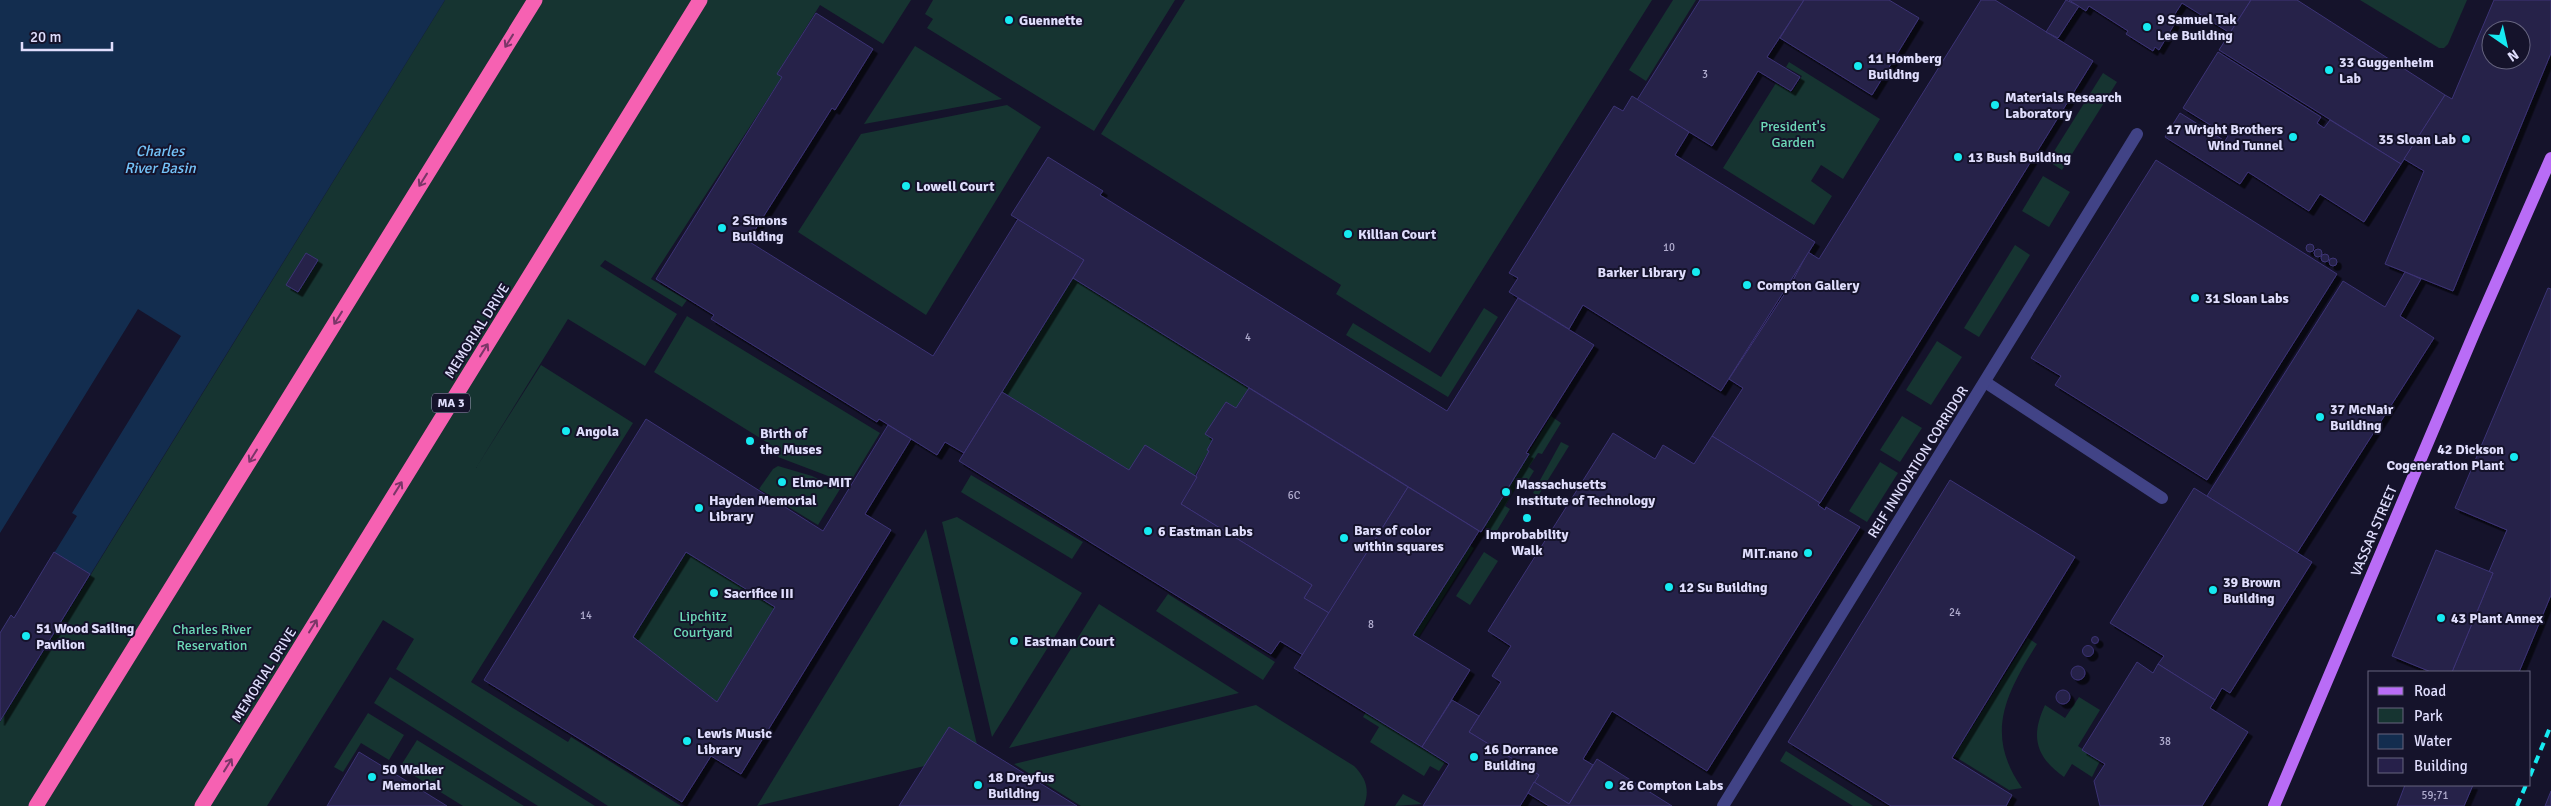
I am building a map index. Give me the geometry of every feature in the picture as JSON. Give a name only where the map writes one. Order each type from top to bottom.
[{"type":"highway","points":[[36,806],[535,0]]},
{"type":"highway","name":"MEMORIAL DRIVE","points":[[202,806],[700,0]]},
{"type":"main road","name":"VASSAR STREET","points":[[2274,806],[2475,331],[2551,158]]},
{"type":"street","name":"REIF INNOVATION CORRIDOR","points":[[1723,806],[2137,134]]},
{"type":"street","points":[[1985,382],[2162,498]]},
{"type":"green space","name":"Charles River Reservation","points":[[445,0],[911,0],[883,44],[820,5],[777,74],[782,77],[651,279],[687,300],[682,307],[605,260],[600,266],[677,314],[645,366],[568,319],[476,468],[541,365],[633,423],[471,682],[568,742],[571,737],[681,806],[608,806],[396,669],[414,639],[383,620],[267,806],[0,806],[0,722]]},
{"type":"green space","points":[[933,0],[1175,0],[1094,131],[927,28],[933,19],[925,14]]},
{"type":"green space","name":"Killian Court","points":[[1185,0],[1652,0],[1430,353],[1336,294],[1341,285],[1101,134]]},
{"type":"green space","points":[[1673,0],[1696,0],[1646,81],[1629,70]]},
{"type":"green space","points":[[2360,0],[2467,0],[2448,44],[2444,48],[2439,48]]},
{"type":"green space","points":[[915,46],[1002,99],[864,124]]},
{"type":"green space","name":"President's Garden","points":[[1789,62],[1880,119],[1843,179],[1821,165],[1811,181],[1832,196],[1814,225],[1723,168],[1776,83],[1792,92],[1802,76],[1786,67]]},
{"type":"green space","points":[[2103,73],[2117,82],[2062,170],[2048,161]]},
{"type":"green space","points":[[1007,105],[1041,127],[926,315],[798,232],[861,134]]},
{"type":"green space","points":[[2043,176],[2070,192],[2049,227],[2022,211]]},
{"type":"green space","points":[[2015,245],[2030,255],[1979,337],[1964,328]]},
{"type":"green space","points":[[1073,278],[1249,388],[1236,408],[1226,402],[1206,434],[1213,439],[1207,450],[1209,451],[1194,476],[1129,470],[1002,392]]},
{"type":"green space","points":[[1484,308],[1498,317],[1448,397],[1346,335],[1353,323],[1441,377]]},
{"type":"green space","points":[[687,316],[880,433],[849,484],[778,457],[781,451],[654,372]]},
{"type":"green space","points":[[1937,341],[1962,357],[1931,405],[1906,390]]},
{"type":"green space","points":[[1551,416],[1561,423],[1542,454],[1538,453],[1529,467],[1534,471],[1524,487],[1518,483],[1505,506],[1510,509],[1495,534],[1484,526]]},
{"type":"green space","points":[[1902,416],[1922,428],[1900,462],[1880,450]]},
{"type":"green space","points":[[1561,442],[1569,446],[1538,496],[1533,493]]},
{"type":"green space","points":[[1880,462],[1898,473],[1867,522],[1849,511]]},
{"type":"green space","points":[[778,466],[812,476],[840,489],[818,525],[759,489],[773,469]]},
{"type":"green space","points":[[971,475],[1083,542],[1072,559],[961,492]]},
{"type":"green space","points":[[957,517],[1082,593],[992,737],[942,522]]},
{"type":"green space","points":[[926,529],[979,753],[757,806]]},
{"type":"green space","points":[[1469,545],[1474,548],[1418,638],[1413,635]]},
{"type":"green space","name":"Lipchitz Courtyard","points":[[686,552],[775,607],[717,702],[633,637]]},
{"type":"green space","points":[[1484,552],[1498,561],[1470,605],[1456,596]]},
{"type":"green space","points":[[1168,594],[1275,662],[1263,680],[1156,611]]},
{"type":"green space","points":[[1099,604],[1239,693],[1009,748]]},
{"type":"green space","points":[[2028,638],[2037,644],[2016,680],[2004,714],[2002,732],[2004,750],[2010,768],[2022,788],[2009,790],[1954,756]]},
{"type":"green space","points":[[390,677],[595,806],[538,806],[374,703]]},
{"type":"green space","points":[[2079,697],[2100,710],[2078,746],[2100,761],[2092,777],[2072,764],[2064,777],[2047,762],[2038,746],[2037,737],[2040,716],[2045,705],[2065,718]]},
{"type":"green space","points":[[1256,705],[1354,766],[1366,784],[1367,795],[1364,806],[1081,806],[1014,764]]},
{"type":"green space","points":[[1366,712],[1445,762],[1439,771],[1430,766],[1424,776],[1370,742],[1379,727],[1363,717]]},
{"type":"green space","points":[[368,713],[404,735],[389,760],[361,743],[343,772],[334,767]]},
{"type":"green space","points":[[417,740],[524,806],[463,806],[400,767]]},
{"type":"green space","points":[[1786,751],[1873,806],[1853,806],[1780,761]]},
{"type":"green space","points":[[1403,794],[1422,804],[1395,806]]},
{"type":"water","name":"Charles River Basin","points":[[0,0],[445,0],[0,721]]},
{"type":"pier","points":[[138,309],[181,336],[72,513],[77,516],[14,618],[11,616],[0,633],[0,533]]},
{"type":"building","points":[[1700,0],[1804,0],[1767,57],[1800,77],[1791,91],[1758,71],[1712,146],[1637,100]]},
{"type":"building","name":"11 Homberg Building","points":[[1804,0],[1889,0],[1919,18],[1872,95],[1780,38]]},
{"type":"building","name":"13 Bush Building","points":[[1981,0],[1995,0],[2093,61],[1820,503],[1712,436],[1743,388],[1729,379],[1791,284],[1808,252],[1819,259]]},
{"type":"building","points":[[2066,0],[2079,6],[2058,38],[2046,32]]},
{"type":"building","name":"9 Samuel Tak Lee Building","points":[[2069,0],[2251,0],[2230,33],[2182,3],[2171,20],[2175,23],[2159,50],[2155,47],[2153,51],[2126,34],[2128,31],[2089,6],[2086,11]]},
{"type":"building","name":"33 Guggenheim Lab","points":[[2251,0],[2297,0],[2445,95],[2401,164],[2219,50]]},
{"type":"building","name":"35 Sloan Lab","points":[[2494,0],[2551,0],[2551,53],[2453,291],[2385,264],[2424,171],[2404,159],[2445,95],[2452,99],[2481,31],[2481,70],[2531,70],[2531,20],[2486,20]]},
{"type":"building","name":"2 Simons Building","points":[[816,13],[873,49],[835,110],[832,108],[748,241],[933,356],[1018,219],[1084,260],[964,453],[945,442],[937,455],[879,419],[877,422],[711,319],[714,315],[656,279],[782,77],[777,74]]},
{"type":"building","name":"17 Wright Brothers Wind Tunnel","points":[[2218,52],[2321,117],[2317,123],[2324,128],[2330,120],[2401,164],[2364,222],[2320,194],[2309,211],[2248,172],[2240,184],[2165,137],[2180,113],[2225,141],[2228,136],[2183,108]]},
{"type":"building","points":[[1632,96],[1689,132],[1675,155],[1815,242],[1721,391],[1583,305],[1569,329],[1509,292],[1518,278],[1509,273],[1561,190],[1614,106],[1623,111]]},
{"type":"building","points":[[1048,157],[1103,191],[1100,195],[1447,411],[1518,298],[1594,345],[1526,453],[1529,454],[1481,532],[1073,278],[1084,260],[1011,215]]},
{"type":"building","name":"31 Sloan Labs","points":[[2156,160],[2337,274],[2207,480],[2055,385],[2061,376],[2031,358]]},
{"type":"building","points":[[2310,244],[2314,248],[2310,252],[2306,248]]},
{"type":"building","points":[[2318,249],[2322,253],[2318,257],[2314,253]]},
{"type":"building","points":[[306,253],[318,260],[298,292],[286,285]]},
{"type":"building","points":[[2325,254],[2329,258],[2325,262],[2321,258]]},
{"type":"building","points":[[2333,258],[2337,262],[2333,266],[2329,262]]},
{"type":"building","name":"37 McNair Building","points":[[2405,272],[2421,279],[2400,316],[2434,338],[2297,553],[2207,496],[2343,281],[2385,307]]},
{"type":"building","name":"42 Dickson Cogeneration Plant","points":[[2548,288],[2551,289],[2551,595],[2519,671],[2452,671],[2493,573],[2489,572],[2507,530],[2455,508]]},
{"type":"building","points":[[1249,388],[1408,487],[1329,613],[1304,598],[1312,585],[1181,504],[1209,451],[1207,450],[1213,439],[1205,434],[1226,402],[1236,408]]},
{"type":"building","name":"6 Eastman Labs","points":[[1002,392],[1129,470],[1145,445],[1197,477],[1181,504],[1312,585],[1304,598],[1329,613],[1303,655],[1280,641],[1271,654],[959,461]]},
{"type":"building","points":[[646,419],[823,531],[888,425],[911,439],[865,514],[891,530],[741,774],[711,756],[682,802],[484,680]],"holes":[[[686,552],[775,607],[717,702],[633,637]]]},
{"type":"building","name":"12 Su Building","points":[[1613,433],[1655,459],[1663,445],[1694,464],[1712,436],[1820,503],[1818,505],[1825,510],[1826,507],[1860,527],[1707,771],[1612,711],[1583,759],[1593,765],[1569,804],[1534,782],[1539,775],[1469,732],[1501,682],[1492,676],[1511,646],[1488,631]]},
{"type":"building","points":[[1950,480],[2075,557],[1952,758],[2012,795],[2006,806],[1891,806],[1788,742]]},
{"type":"building","points":[[1408,487],[1479,531],[1413,635],[1470,670],[1422,747],[1294,668]]},
{"type":"building","name":"39 Brown Building","points":[[2194,488],[2312,562],[2230,693],[2222,688],[2215,700],[2158,664],[2164,656],[2110,623]]},
{"type":"building","name":"43 Plant Annex","points":[[2436,550],[2493,573],[2452,671],[2429,671],[2392,656]]},
{"type":"building","name":"51 Wood Sailing Pavilion","points":[[54,552],[90,574],[0,721],[0,633],[11,615],[14,618]]},
{"type":"building","points":[[2095,636],[2099,640],[2095,644],[2091,640]]},
{"type":"building","points":[[2088,645],[2094,651],[2088,657],[2082,651]]},
{"type":"building","points":[[2137,662],[2153,673],[2158,664],[2215,700],[2210,708],[2248,732],[2202,806],[2100,806],[2094,781],[2105,764],[2082,750]]},
{"type":"building","points":[[2078,666],[2083,668],[2085,673],[2083,678],[2078,680],[2073,678],[2071,673],[2073,668]]},
{"type":"building","points":[[2063,690],[2068,692],[2070,697],[2068,702],[2063,704],[2058,702],[2056,697],[2058,692]]},
{"type":"building","name":"16 Dorrance Building","points":[[1452,700],[1479,716],[1469,732],[1539,775],[1520,806],[1423,806],[1449,764],[1422,747]]},
{"type":"building","name":"18 Dreyfus Building","points":[[949,727],[1009,764],[1077,806],[899,806]]},
{"type":"building","name":"50 Walker Memorial","points":[[359,752],[405,780],[447,806],[327,806]]},
{"type":"building","name":"26 Compton Labs","points":[[1597,759],[1672,806],[1549,806],[1528,793],[1534,782],[1569,804]]},
{"type":"building","points":[[2405,786],[2473,786],[2464,806],[2397,806]]},
{"type":"building","points":[[2551,791],[2551,806],[2545,806]]},
{"type":"railway","points":[[2531,774],[2551,725]]},
{"type":"railway","points":[[2517,806],[2526,786]]},
{"type":"place","name":"Guennette","points":[[1009,20]]},
{"type":"place","name":"9 Samuel Tak Lee Building","points":[[2147,27]]},
{"type":"place","name":"11 Homberg Building","points":[[1858,66]]},
{"type":"place","name":"33 Guggenheim Lab","points":[[2329,70]]},
{"type":"place","name":"Materials Research Laboratory","points":[[1995,105]]},
{"type":"place","name":"17 Wright Brothers Wind Tunnel","points":[[2293,137]]},
{"type":"place","name":"35 Sloan Lab","points":[[2466,139]]},
{"type":"place","name":"13 Bush Building","points":[[1958,157]]},
{"type":"place","name":"Lowell Court","points":[[906,186]]},
{"type":"place","name":"2 Simons Building","points":[[722,228]]},
{"type":"place","name":"Killian Court","points":[[1348,234]]},
{"type":"place","name":"Barker Library","points":[[1696,272]]},
{"type":"place","name":"Compton Gallery","points":[[1747,285]]},
{"type":"place","name":"31 Sloan Labs","points":[[2195,298]]},
{"type":"place","name":"37 McNair Building","points":[[2320,417]]},
{"type":"place","name":"Angola","points":[[566,431]]},
{"type":"place","name":"Birth of the Muses","points":[[750,441]]},
{"type":"place","name":"42 Dickson Cogeneration Plant","points":[[2514,457]]},
{"type":"place","name":"Elmo-MIT","points":[[782,482]]},
{"type":"place","name":"Massachusetts Institute of Technology","points":[[1506,492]]},
{"type":"place","name":"Hayden Memorial Library","points":[[699,508]]},
{"type":"place","name":"Improbability Walk","points":[[1527,518]]},
{"type":"place","name":"6 Eastman Labs","points":[[1148,531]]},
{"type":"place","name":"Bars of color within squares","points":[[1344,538]]},
{"type":"place","name":"MIT.nano","points":[[1808,553]]},
{"type":"place","name":"12 Su Building","points":[[1669,587]]},
{"type":"place","name":"39 Brown Building","points":[[2213,590]]},
{"type":"place","name":"Sacrifice III","points":[[714,593]]},
{"type":"place","name":"43 Plant Annex","points":[[2441,618]]},
{"type":"place","name":"51 Wood Sailing Pavilion","points":[[26,636]]},
{"type":"place","name":"Eastman Court","points":[[1014,641]]},
{"type":"place","name":"Lewis Music Library","points":[[687,741]]},
{"type":"place","name":"16 Dorrance Building","points":[[1474,757]]},
{"type":"place","name":"50 Walker Memorial","points":[[372,777]]},
{"type":"place","name":"18 Dreyfus Building","points":[[978,785]]},
{"type":"place","name":"26 Compton Labs","points":[[1609,785]]}]
